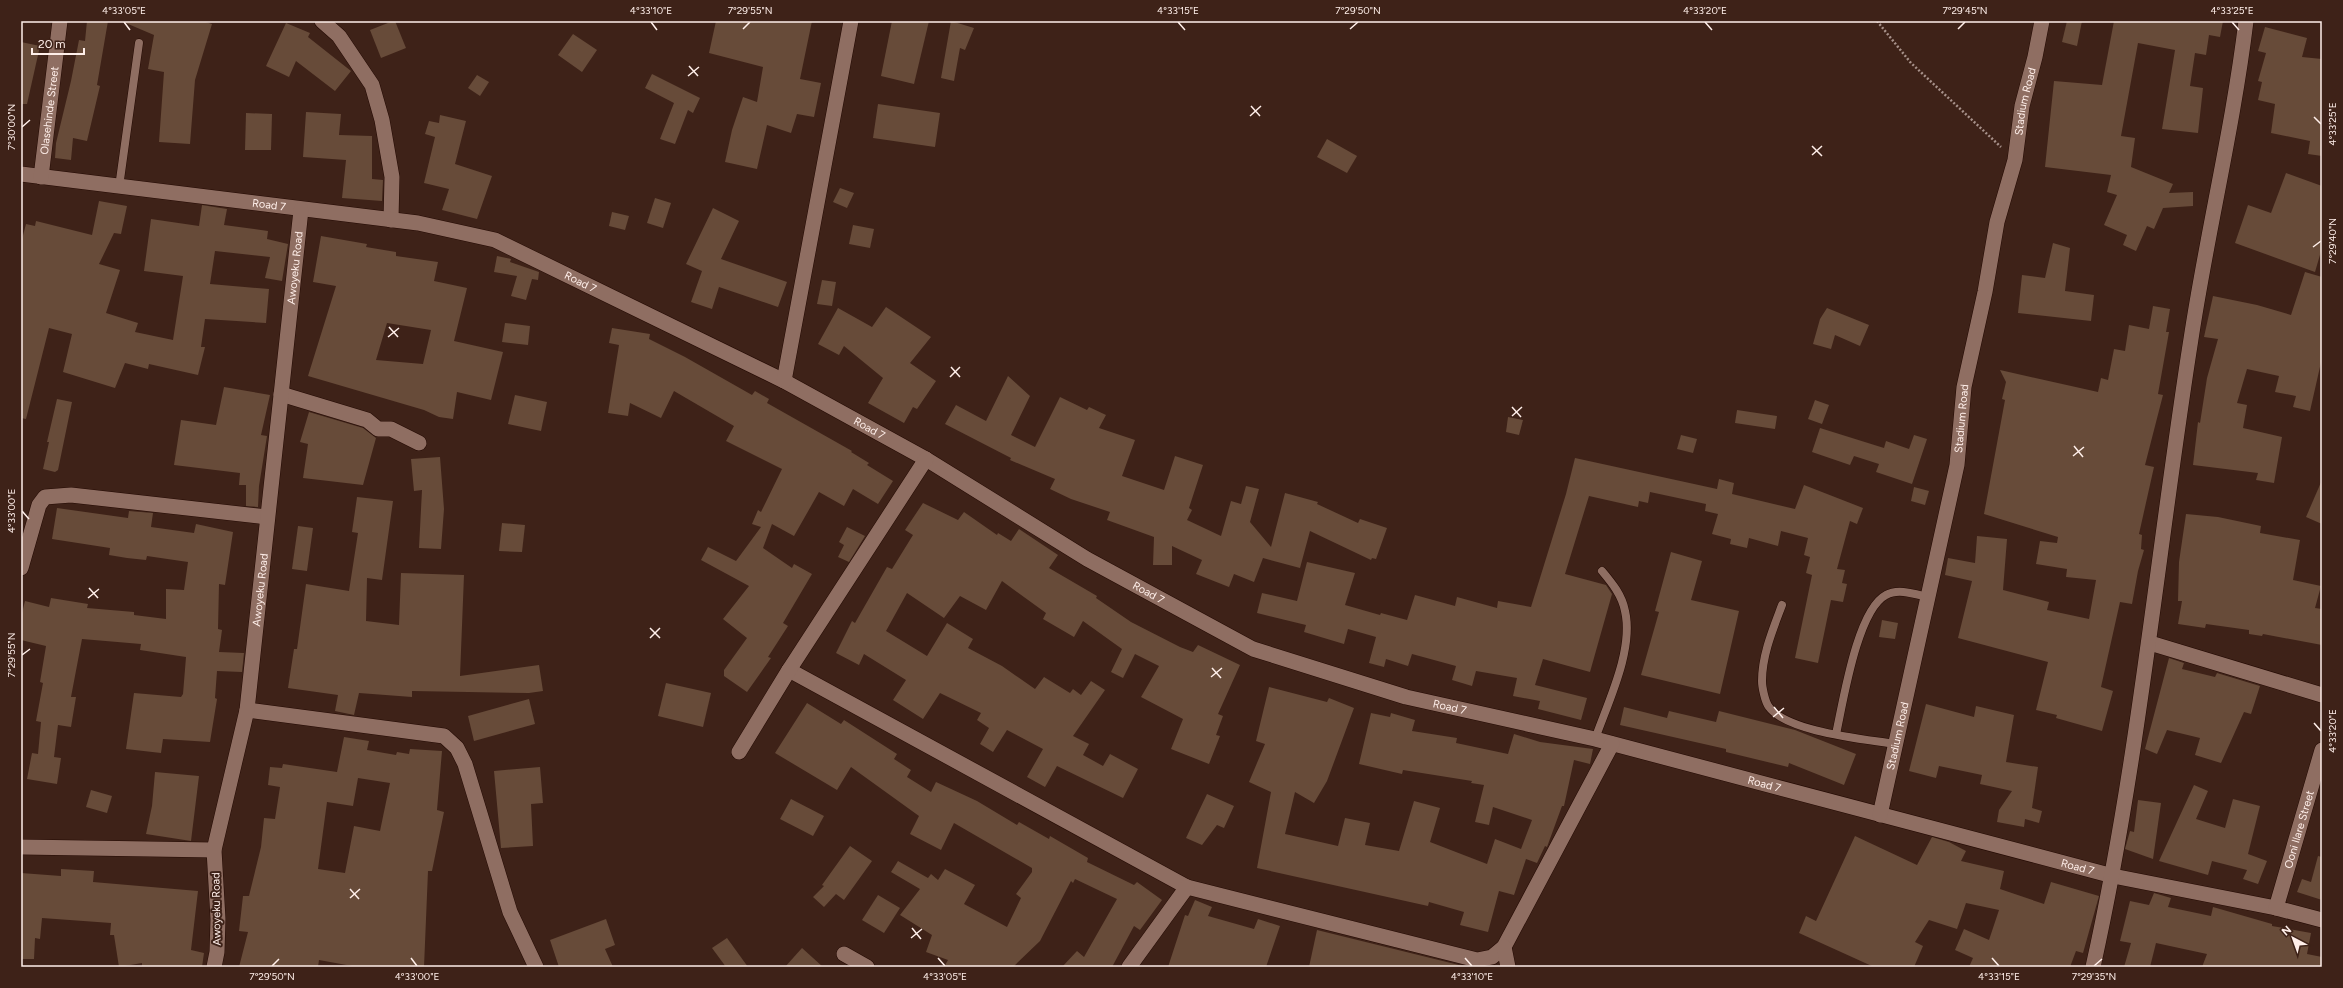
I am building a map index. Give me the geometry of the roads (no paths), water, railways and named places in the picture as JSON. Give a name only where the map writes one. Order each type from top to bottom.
[{"type":"street","name":"Olasehinde Street","points":[[40,177],[60,21]]},
{"type":"street","points":[[322,21],[339,36],[372,85],[382,120],[392,177],[391,220]]},
{"type":"street","points":[[784,381],[851,21]]},
{"type":"street","name":"Stadium Road","points":[[1880,815],[1957,465],[1964,388],[1986,292],[1997,222],[2015,160],[2022,106],[2035,57],[2042,21]]},
{"type":"street","points":[[2093,967],[2113,876],[2150,643],[2191,339],[2246,21]]},
{"type":"street","name":"Road 7","points":[[21,174],[301,210],[424,224],[495,240],[784,381],[926,459],[1087,559],[1253,649],[1406,697],[1595,739],[2113,876],[2276,908],[2322,920]]},
{"type":"street","name":"Awoyeku Road","points":[[214,967],[217,952],[218,919],[214,850],[247,710],[301,210]]},
{"type":"street","points":[[281,394],[367,420],[378,429],[391,429],[419,443]]},
{"type":"street","points":[[739,752],[789,670],[926,459]]},
{"type":"street","points":[[21,568],[39,505],[45,497],[71,495],[267,517]]},
{"type":"street","points":[[2150,643],[2322,695]]},
{"type":"street","points":[[789,670],[1187,887],[1477,960],[1492,957],[1504,947],[1612,744]]},
{"type":"street","points":[[247,710],[444,736],[457,748],[465,764],[510,912],[536,967]]},
{"type":"street","name":"Ooni Ilare Street","points":[[2276,908],[2322,750]]},
{"type":"street","points":[[21,847],[214,850]]},
{"type":"street","points":[[1129,967],[1187,887]]},
{"type":"street","points":[[1504,947],[1508,967]]},
{"type":"street","points":[[844,954],[867,967]]},
{"type":"lane","points":[[119,187],[139,43]]},
{"type":"lane","points":[[1595,739],[1624,654],[1627,628],[1626,611],[1620,595],[1602,572]]},
{"type":"lane","points":[[1836,734],[1857,644],[1873,606],[1886,594],[1903,592],[1928,597]]},
{"type":"lane","points":[[1782,605],[1767,647],[1762,682],[1768,706],[1779,716],[1804,727],[1895,744]]}]
